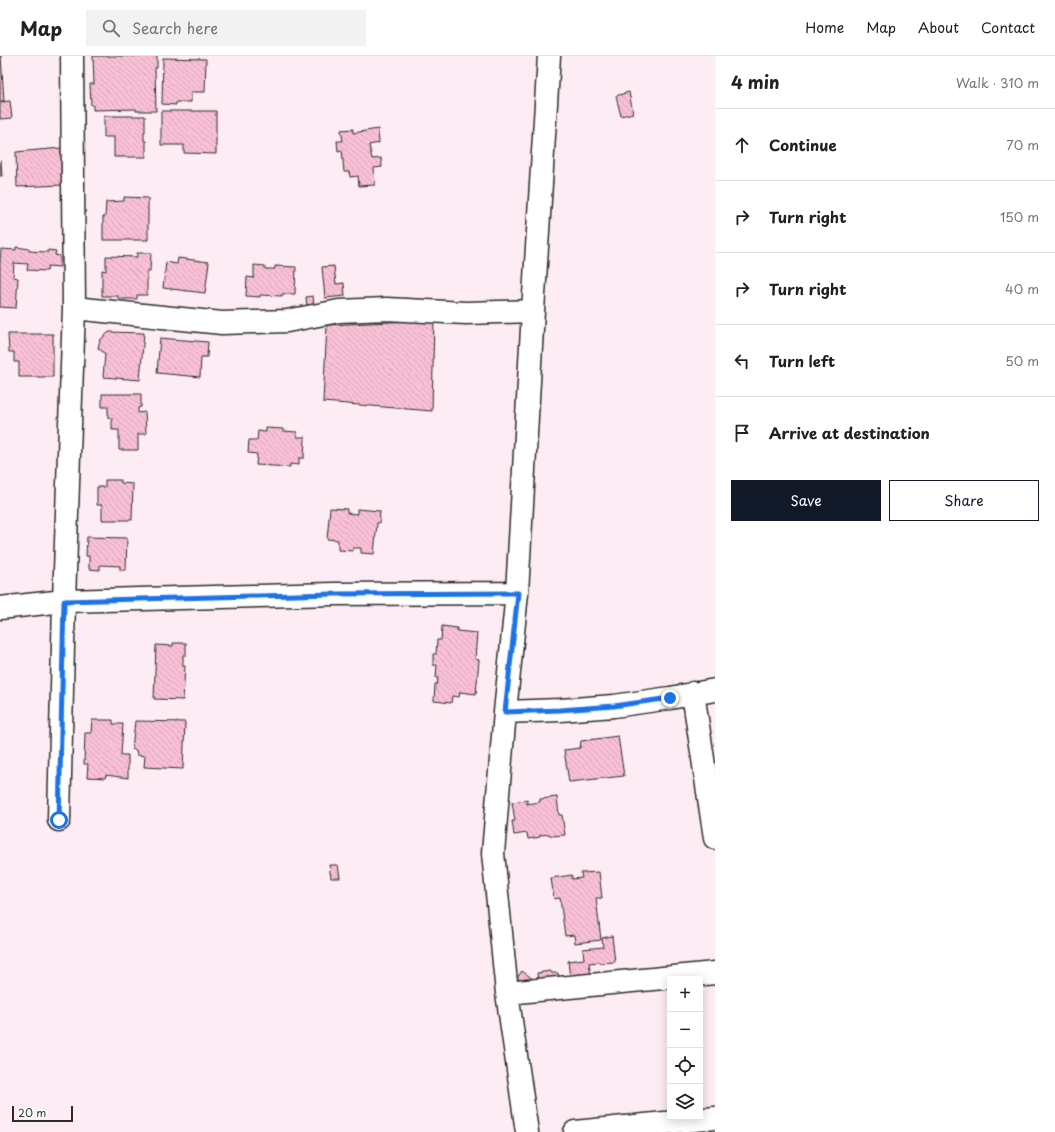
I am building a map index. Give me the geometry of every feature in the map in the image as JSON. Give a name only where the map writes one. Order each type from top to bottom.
[{"type":"street","points":[[59,820],[64,601],[74,308],[72,56]]},
{"type":"street","points":[[527,1132],[508,993],[493,853],[505,712],[518,593],[533,311],[549,56]]},
{"type":"street","points":[[74,308],[222,323],[287,321],[338,311],[386,309],[466,312],[533,311]]},
{"type":"street","points":[[0,608],[64,601],[333,594],[518,593]]},
{"type":"street","points":[[505,712],[614,706],[715,690]]},
{"type":"street","points":[[693,693],[715,838]]},
{"type":"street","points":[[508,993],[715,973]]},
{"type":"street","points":[[576,1132],[715,1118]]},
{"type":"building","points":[[1,56],[4,101],[0,101]]},
{"type":"building","points":[[93,56],[157,56],[157,68],[155,68],[156,111],[136,111],[136,109],[93,110],[93,105],[91,105],[90,84],[94,84]]},
{"type":"building","points":[[163,58],[206,59],[205,92],[191,92],[191,102],[176,102],[176,105],[162,104]]},
{"type":"building","points":[[629,92],[633,113],[621,116],[616,96]]},
{"type":"building","points":[[10,101],[12,118],[0,119],[0,102]]},
{"type":"building","points":[[161,111],[216,111],[216,154],[184,153],[184,145],[161,145]]},
{"type":"building","points":[[104,116],[145,116],[144,141],[146,141],[146,157],[114,157],[114,137],[104,137]]},
{"type":"building","points":[[353,129],[353,133],[378,129],[379,143],[369,145],[372,159],[381,158],[382,167],[374,168],[375,185],[359,186],[358,176],[350,177],[349,172],[344,172],[342,150],[338,151],[337,141],[343,141],[341,130]]},
{"type":"building","points":[[61,148],[63,185],[17,187],[16,152]]},
{"type":"building","points":[[1,161],[2,176],[0,176]]},
{"type":"building","points":[[124,197],[148,198],[148,240],[103,240],[103,217],[105,217],[106,202],[124,201]]},
{"type":"building","points":[[16,247],[30,249],[29,251],[56,251],[55,255],[60,256],[60,267],[48,266],[47,271],[27,270],[28,264],[14,263],[13,277],[18,278],[16,308],[0,307],[1,249],[16,250]]},
{"type":"building","points":[[137,253],[151,253],[150,271],[147,271],[147,295],[137,295],[137,299],[118,299],[118,296],[102,296],[102,270],[106,271],[106,256],[137,257]]},
{"type":"building","points":[[178,258],[209,262],[205,293],[163,288],[166,262],[177,264]]},
{"type":"building","points":[[254,265],[265,266],[265,269],[275,269],[275,266],[296,267],[295,294],[282,294],[282,296],[260,295],[260,297],[246,296],[247,277],[254,278]]},
{"type":"building","points":[[334,266],[336,284],[344,283],[345,296],[325,298],[322,267]]},
{"type":"building","points":[[313,296],[314,306],[307,307],[306,297]]},
{"type":"building","points":[[434,320],[432,411],[323,402],[327,325]]},
{"type":"building","points":[[109,332],[144,333],[140,380],[103,377],[105,354],[98,348],[100,340]]},
{"type":"building","points":[[8,334],[53,334],[53,377],[19,377],[19,362],[14,362],[14,352],[9,352]]},
{"type":"building","points":[[160,338],[208,342],[207,357],[201,357],[200,377],[157,373]]},
{"type":"building","points":[[102,394],[141,394],[141,407],[138,408],[138,413],[145,412],[146,434],[138,434],[138,450],[119,450],[119,430],[112,430],[112,418],[108,418],[108,407],[102,407]]},
{"type":"building","points":[[266,428],[297,432],[297,437],[305,437],[304,458],[299,458],[299,465],[290,464],[290,467],[256,465],[257,454],[248,453],[249,440],[257,440],[258,431],[266,432]]},
{"type":"building","points":[[105,480],[121,480],[121,483],[133,484],[132,520],[102,520],[102,505],[97,505],[97,487],[105,487]]},
{"type":"building","points":[[330,508],[347,509],[347,513],[357,514],[357,509],[380,511],[379,523],[377,523],[374,554],[361,553],[361,548],[353,548],[353,551],[338,550],[338,540],[327,539]]},
{"type":"building","points":[[87,537],[127,538],[126,570],[120,570],[120,566],[100,565],[100,570],[89,569],[89,556],[86,556]]},
{"type":"building","points":[[442,626],[457,628],[457,631],[477,633],[475,659],[479,660],[476,694],[460,692],[459,697],[452,696],[451,703],[434,701],[435,684],[437,684],[438,678],[436,678],[437,665],[433,665],[433,654],[436,654],[437,640],[441,640]]},
{"type":"building","points":[[173,643],[186,643],[186,655],[183,655],[183,666],[185,666],[183,700],[154,699],[156,645],[173,646]]},
{"type":"building","points":[[92,720],[113,720],[113,724],[123,724],[121,755],[128,755],[128,778],[106,775],[105,778],[87,777],[88,764],[84,764],[85,733],[91,733]]},
{"type":"building","points":[[135,721],[185,722],[183,769],[144,767],[145,756],[137,755],[136,750],[132,749]]},
{"type":"building","points":[[618,736],[624,776],[569,782],[564,750],[580,748],[581,741]]},
{"type":"building","points":[[557,797],[559,815],[562,815],[565,835],[540,835],[540,837],[528,839],[527,833],[514,835],[512,821],[515,821],[512,802],[527,800],[527,804],[540,802],[540,799]]},
{"type":"building","points":[[329,865],[338,865],[340,878],[331,878]]},
{"type":"building","points":[[599,872],[602,898],[596,898],[601,940],[575,943],[574,935],[565,936],[560,898],[554,899],[551,878],[572,875],[572,879],[582,878],[581,873]]},
{"type":"building","points":[[612,936],[615,962],[589,963],[591,976],[570,978],[568,961],[584,959],[583,949],[603,947],[602,938]]},
{"type":"building","points":[[522,971],[537,982],[532,989],[517,978]]},
{"type":"building","points":[[550,971],[552,973],[558,973],[559,984],[539,987],[537,973]]},
{"type":"route","points":[[59,820],[64,601],[333,594],[518,593],[505,712],[614,706],[670,698]]}]
